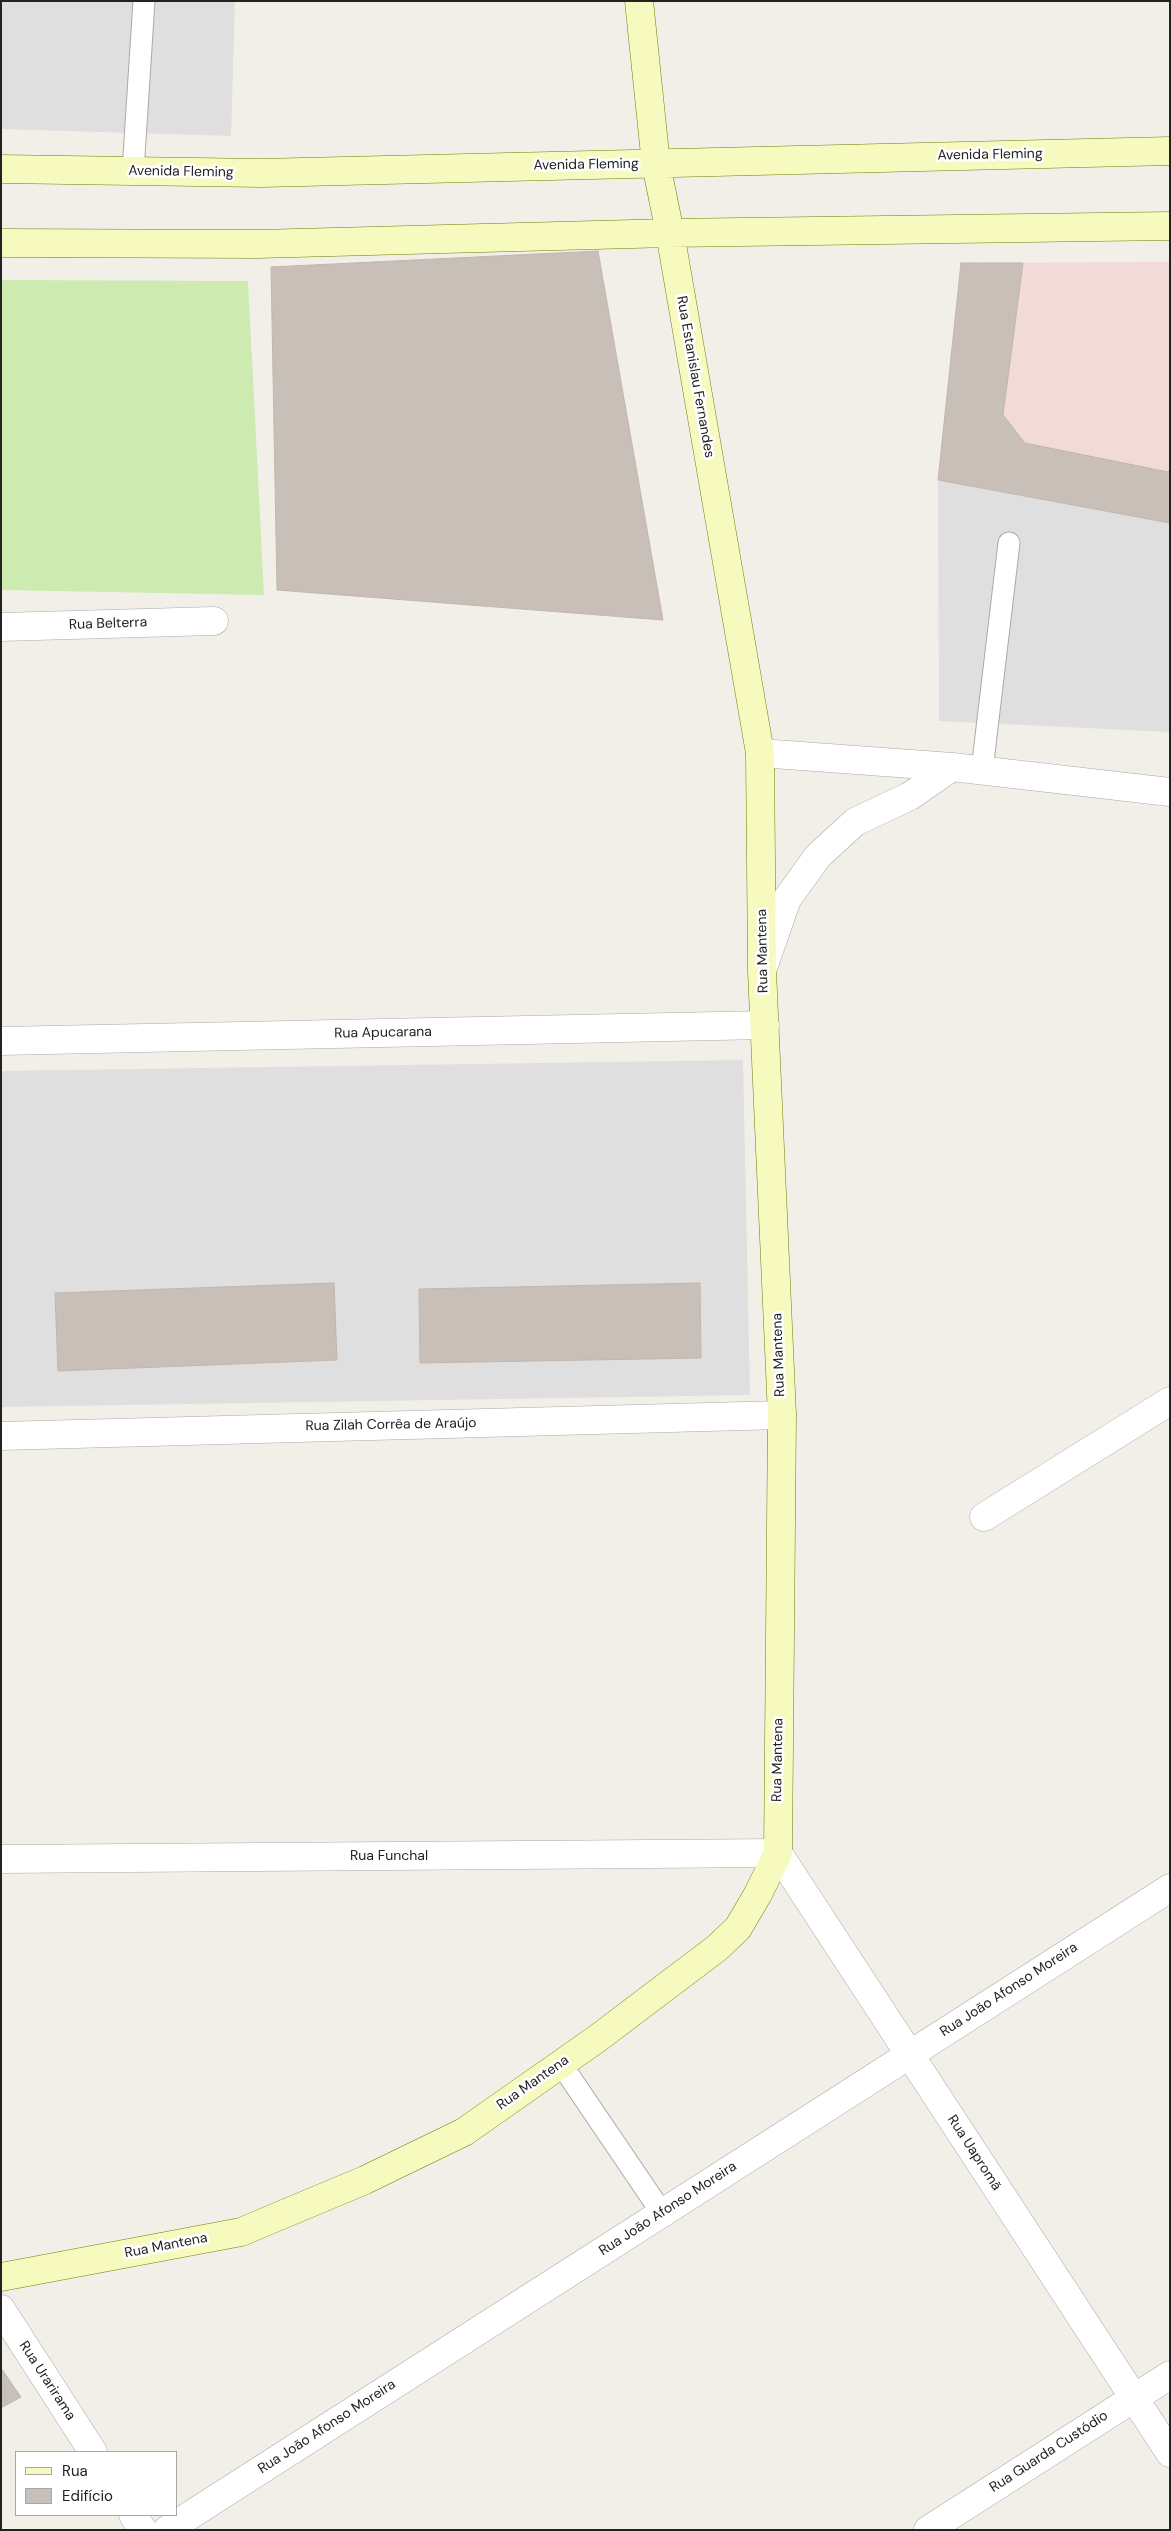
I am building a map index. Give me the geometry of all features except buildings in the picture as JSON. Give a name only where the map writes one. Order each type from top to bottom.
[{"type":"main road","name":"Rua Estanislau Fernandes","points":[[639,1],[656,164],[670,233],[760,753]]},
{"type":"main road","name":"Avenida Fleming","points":[[1,168],[261,173],[1170,151]]},
{"type":"main road","points":[[1,243],[258,244],[670,233],[1170,226]]},
{"type":"main road","name":"Rua Mantena","points":[[1,2277],[241,2232],[365,2180],[464,2132],[561,2064],[717,1948],[738,1928],[758,1894],[778,1853],[782,1415],[762,971],[760,753]]},
{"type":"street","name":"Rua Belterra","points":[[1,627],[214,621]]},
{"type":"street","points":[[760,753],[952,767],[1170,792]]},
{"type":"street","points":[[762,971],[787,899],[818,856],[855,822],[910,796],[952,767]]},
{"type":"street","name":"Rua Apucarana","points":[[1,1041],[765,1025]]},
{"type":"street","points":[[984,1516],[1170,1401]]},
{"type":"street","name":"Rua Zilah Corrêa de Araújo","points":[[1,1436],[782,1415]]},
{"type":"street","name":"Rua Funchal","points":[[1,1859],[778,1853]]},
{"type":"street","name":"Rua Uapromã","points":[[778,1853],[1170,2452]]},
{"type":"street","name":"Rua João Afonso Moreira","points":[[167,2530],[1170,1888]]},
{"type":"street","name":"Rua Urarirama","points":[[1,2309],[92,2451]]},
{"type":"street","name":"Rua Guarda Custódio","points":[[928,2530],[1170,2374]]},
{"type":"street","points":[[135,2516],[143,2530]]},
{"type":"lane","points":[[133,171],[144,1]]},
{"type":"lane","points":[[982,770],[1010,543]]},
{"type":"lane","points":[[561,2064],[662,2213]]},
{"type":"shaded area","points":[[1,1],[235,1],[231,136],[1,129]]},
{"type":"shaded area","points":[[1170,262],[1170,523],[938,480],[961,263]]},
{"type":"shaded area","points":[[938,480],[1170,523],[1170,732],[939,721]]},
{"type":"shaded area","points":[[743,1060],[750,1395],[1,1407],[1,1071]]},
{"type":"green space","points":[[1,280],[248,281],[264,595],[1,590]]}]
